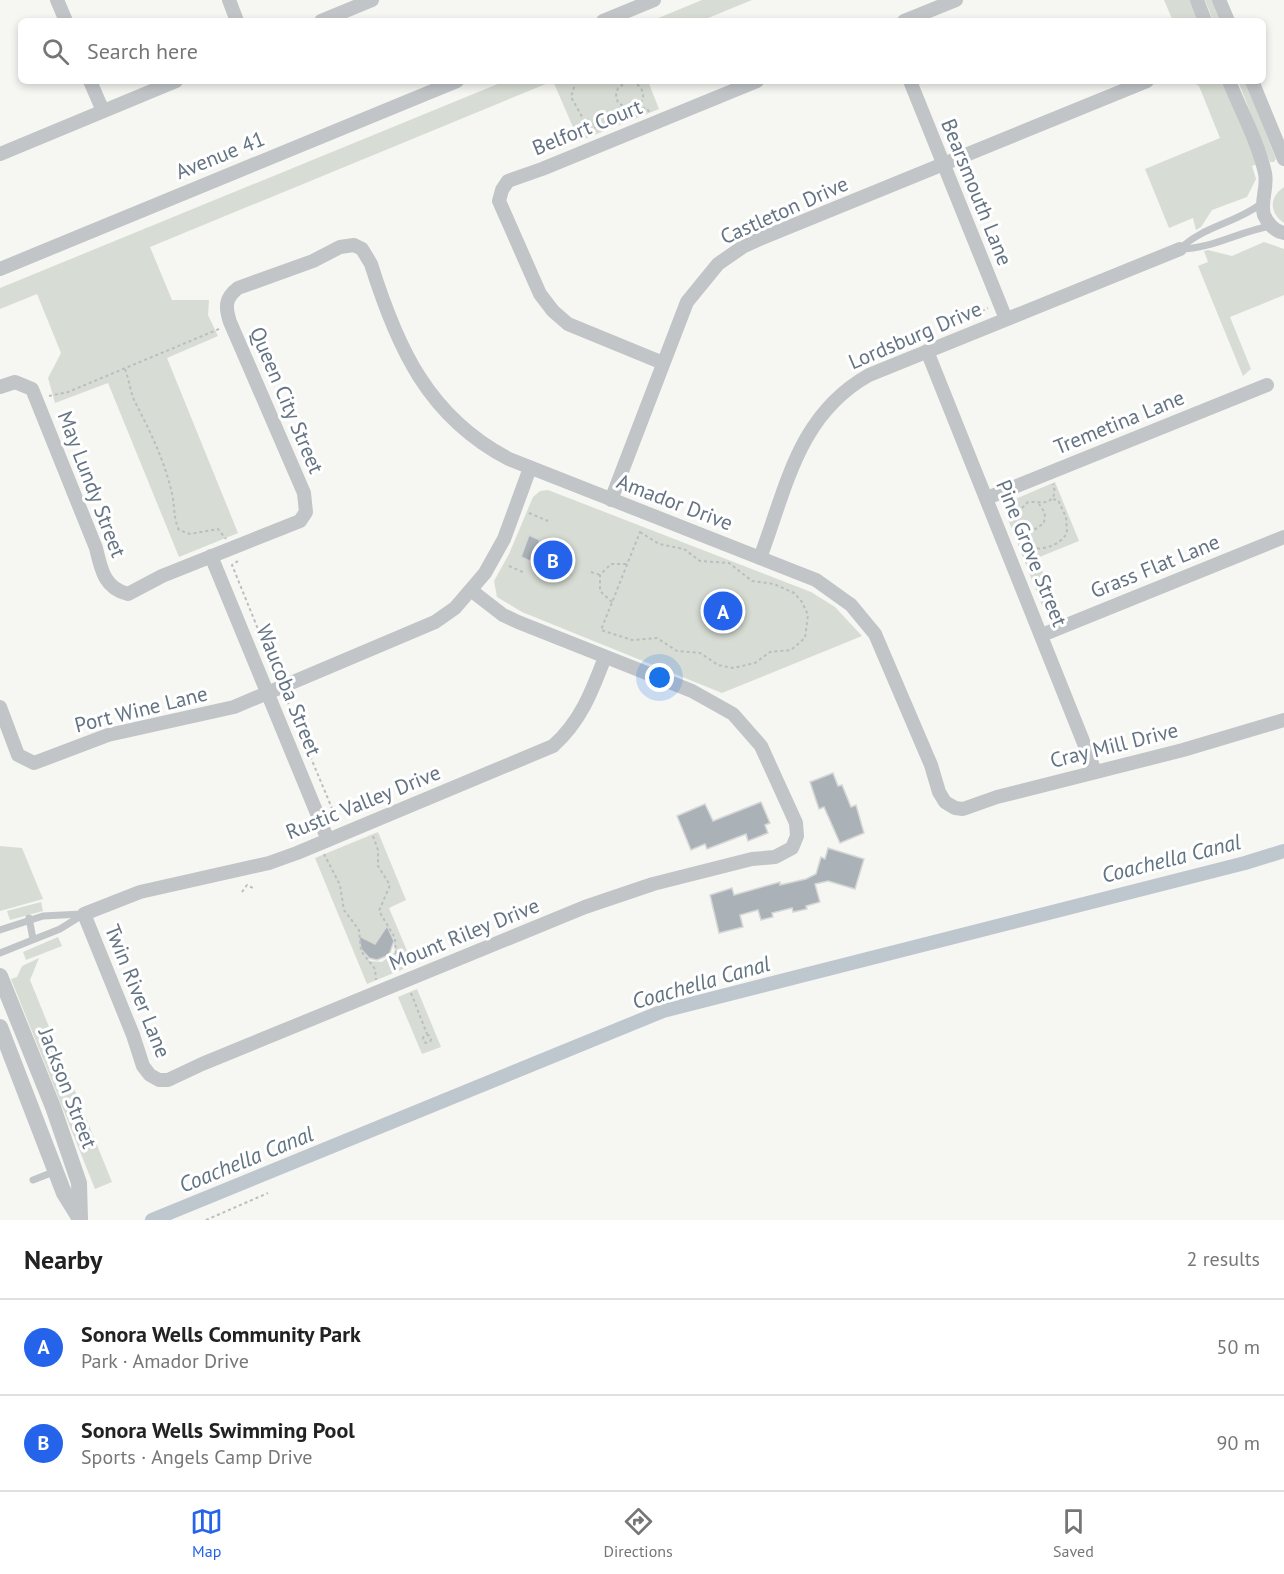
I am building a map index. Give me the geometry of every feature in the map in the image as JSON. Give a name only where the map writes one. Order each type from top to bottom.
[{"type":"street","points":[[57,0],[65,18]]},
{"type":"street","points":[[229,0],[236,18]]},
{"type":"street","points":[[328,18],[372,0]]},
{"type":"street","points":[[610,18],[654,0]]},
{"type":"street","points":[[911,18],[956,0]]},
{"type":"street","points":[[1197,0],[1204,18]]},
{"type":"street","points":[[1219,0],[1227,18]]},
{"type":"street","points":[[91,84],[103,111]]},
{"type":"street","points":[[0,154],[169,84]]},
{"type":"street","name":"Avenue 41","points":[[0,269],[450,84]]},
{"type":"street","name":"Belfort Court","points":[[663,363],[568,324],[553,311],[540,294],[503,213],[499,201],[502,190],[520,175],[542,169],[750,84]]},
{"type":"street","name":"Bearsmouth Lane","points":[[911,84],[1006,319]]},
{"type":"street","name":"Castleton Drive","points":[[611,500],[687,302],[706,276],[731,254],[762,238],[1140,84]]},
{"type":"street","points":[[1230,84],[1263,163],[1266,181],[1262,203],[1265,217],[1271,226],[1284,233]]},
{"type":"street","points":[[1253,84],[1284,159]]},
{"type":"street","name":"Queen City Street","points":[[211,556],[266,533],[291,527],[300,521],[306,512],[304,493],[230,322],[226,304],[230,295],[238,288],[304,265],[340,247],[354,245],[362,249]]},
{"type":"street","name":"Amador Drive","points":[[362,249],[371,264],[410,366],[434,399],[471,436],[491,450],[530,468],[826,586],[852,605],[865,619],[885,653],[939,792],[945,802],[955,808]]},
{"type":"street","name":"Lordsburg Drive","points":[[760,558],[803,444],[817,418],[849,386],[869,375],[1180,249]]},
{"type":"street","name":"Pine Grove Street","points":[[927,351],[1095,771]]},
{"type":"street","name":"May Lundy Street","points":[[0,387],[15,382],[32,388],[96,548],[102,572],[117,591],[128,594],[162,576],[211,556]]},
{"type":"street","name":"Tremetina Lane","points":[[987,498],[1267,385]]},
{"type":"street","name":"Port Wine Lane","points":[[0,706],[12,744],[18,755],[34,763],[44,761],[92,740],[219,711],[267,694],[413,633],[455,608],[472,591],[499,548],[530,468]]},
{"type":"street","name":"Grass Flat Lane","points":[[1042,635],[1284,537]]},
{"type":"street","name":"Waucoba Street","points":[[211,556],[328,840]]},
{"type":"street","points":[[472,591],[503,615],[606,657]]},
{"type":"street","name":"Rustic Valley Drive","points":[[84,914],[140,892],[269,863],[553,746],[568,733],[580,717],[606,657]]},
{"type":"street","name":"Mount Riley Drive","points":[[159,1080],[177,1077],[201,1064],[585,907],[653,884],[752,860],[775,857],[792,848],[797,836],[796,823],[761,746],[733,714],[711,699],[606,657]]},
{"type":"street","name":"Cray Mill Drive","points":[[955,808],[963,809],[997,797],[1284,720]]},
{"type":"street","name":"Twin River Lane","points":[[84,914],[143,1066],[159,1080]]},
{"type":"street","name":"Jackson Street","points":[[0,976],[53,1107],[79,1183],[80,1220]]},
{"type":"street","name":"Jackson Street","points":[[0,1027],[64,1193],[80,1220]]},
{"type":"lane","name":"Lordsburg Drive","points":[[1180,249],[1192,237],[1249,213],[1262,203]]},
{"type":"lane","name":"Lordsburg Drive","points":[[1180,249],[1196,249],[1255,229],[1271,226]]},
{"type":"lane","points":[[1214,228],[1218,241]]},
{"type":"lane","name":"Rustic Valley Drive","points":[[0,930],[29,918],[84,914]]},
{"type":"lane","name":"Rustic Valley Drive","points":[[0,953],[60,929],[84,914]]},
{"type":"lane","points":[[29,918],[33,939]]},
{"type":"lane","points":[[33,1180],[56,1171]]},
{"type":"path","points":[[575,84],[571,97],[576,109],[585,122],[600,124]]},
{"type":"path","points":[[620,84],[616,92],[616,100],[621,106],[631,110],[647,108],[649,113]]},
{"type":"path","points":[[631,110],[640,105],[644,95],[641,87],[636,84]]},
{"type":"path","points":[[583,139],[582,136],[600,124],[616,117],[621,106]]},
{"type":"path","points":[[51,396],[125,369],[219,329]]},
{"type":"path","points":[[125,369],[134,399],[162,459],[173,495],[174,515],[179,530],[190,534],[218,529],[225,538]]},
{"type":"path","points":[[1052,499],[1055,492],[1053,483]]},
{"type":"path","points":[[1020,550],[1052,546],[1061,541],[1067,533],[1063,507],[1058,500],[1052,499],[1039,504],[1028,502],[1020,508],[1018,519],[1028,540],[1025,548]]},
{"type":"path","points":[[1023,528],[1034,530],[1044,523],[1045,513],[1039,504]]},
{"type":"path","points":[[529,513],[548,521]]},
{"type":"path","points":[[640,532],[659,544],[684,549],[700,561],[729,563],[747,579],[781,586],[799,598],[808,615],[805,638],[791,650],[770,652],[748,665],[722,667],[703,654],[677,651],[657,638],[627,639],[601,630],[612,603],[640,532]]},
{"type":"path","points":[[238,561],[232,565],[250,612],[261,633],[275,671],[284,670]]},
{"type":"path","points":[[612,603],[599,592],[600,575],[610,562],[627,564]]},
{"type":"path","points":[[509,566],[525,573]]},
{"type":"path","points":[[591,572],[600,575]]},
{"type":"path","points":[[294,698],[288,703],[336,818]]},
{"type":"path","points":[[372,834],[378,850],[378,866],[390,885],[379,911],[395,938],[396,956],[404,969]]},
{"type":"path","points":[[324,854],[340,885],[344,910],[358,930],[361,951],[375,969],[376,980]]},
{"type":"path","points":[[242,892],[247,885],[255,889]]},
{"type":"path","points":[[410,992],[427,1034]]},
{"type":"path","points":[[206,1220],[268,1193]]},
{"type":"shaded area","points":[[702,0],[752,0],[708,18],[658,18]]},
{"type":"shaded area","points":[[1164,0],[1190,0],[1198,18],[1172,18]]},
{"type":"shaded area","points":[[1205,0],[1212,0],[1220,18],[1212,18]]},
{"type":"shaded area","points":[[498,84],[546,84],[150,247],[172,300],[209,300],[208,315],[218,336],[167,358],[238,533],[179,557],[108,383],[55,403],[48,378],[61,353],[37,294],[0,309],[0,288]]},
{"type":"shaded area","points":[[554,84],[649,84],[659,109],[579,141]]},
{"type":"shaded area","points":[[1196,84],[1224,84],[1257,164],[1252,166],[1256,179],[1247,197],[1212,210],[1201,227],[1196,230],[1193,218],[1169,228],[1145,169],[1220,138],[1199,86]]},
{"type":"shaded area","points":[[1239,84],[1246,84],[1276,159],[1270,162]]},
{"type":"shaded area","points":[[1284,187],[1284,223],[1273,210],[1273,200]]},
{"type":"shaded area","points":[[1264,242],[1284,249],[1284,295],[1230,317],[1251,369],[1243,376],[1198,266],[1208,262],[1204,251],[1232,256]]},
{"type":"shaded area","points":[[1055,482],[1079,541],[1037,558],[1060,615],[1043,608],[1006,514],[1013,500]]},
{"type":"shaded area","points":[[548,490],[811,592],[835,607],[862,636],[722,693],[522,612],[497,597],[494,581],[509,554],[533,497],[540,491]]},
{"type":"shaded area","points":[[550,539],[570,549],[558,580],[555,581],[535,571],[547,540]]},
{"type":"shaded area","points":[[378,832],[406,900],[389,908],[413,965],[367,984],[315,858]],"holes":[[[386,928],[393,936],[395,952],[382,962],[370,961],[361,949],[361,938],[384,948]]]},
{"type":"shaded area","points":[[0,846],[22,848],[43,899],[0,911]]},
{"type":"shaded area","points":[[41,902],[43,911],[10,920],[7,911]]},
{"type":"shaded area","points":[[58,937],[62,946],[26,960],[23,952]]},
{"type":"shaded area","points":[[39,958],[30,980],[112,1182],[95,1189],[11,979],[17,977],[22,966]]},
{"type":"shaded area","points":[[417,989],[441,1047],[422,1054],[398,997]]},
{"type":"building","points":[[529,535],[540,540],[532,562],[521,557]]},
{"type":"building","points":[[833,773],[838,786],[842,785],[851,807],[856,805],[864,833],[840,843],[824,807],[819,809],[810,782]]},
{"type":"building","points":[[761,802],[770,823],[765,825],[768,833],[748,841],[746,834],[707,849],[705,844],[691,850],[677,816],[705,804],[713,821]]},
{"type":"building","points":[[828,848],[864,859],[855,889],[828,881],[815,884],[820,902],[806,906],[807,909],[793,912],[792,908],[772,913],[773,917],[761,920],[758,910],[740,915],[743,927],[719,933],[710,895],[732,888],[734,895],[780,882],[780,885],[806,879],[816,874],[821,857],[825,859]]},
{"type":"building","points":[[387,926],[394,941],[389,955],[377,960],[369,958],[361,949],[359,936],[375,944]]},
{"type":"waterway","name":"Coachella Canal","points":[[152,1220],[663,1011],[1245,863],[1284,851]]},
{"type":"place","name":"Sonora Wells Swimming Pool","points":[[553,560]]},
{"type":"place","name":"Sonora Wells Community Park","points":[[723,611]]}]
